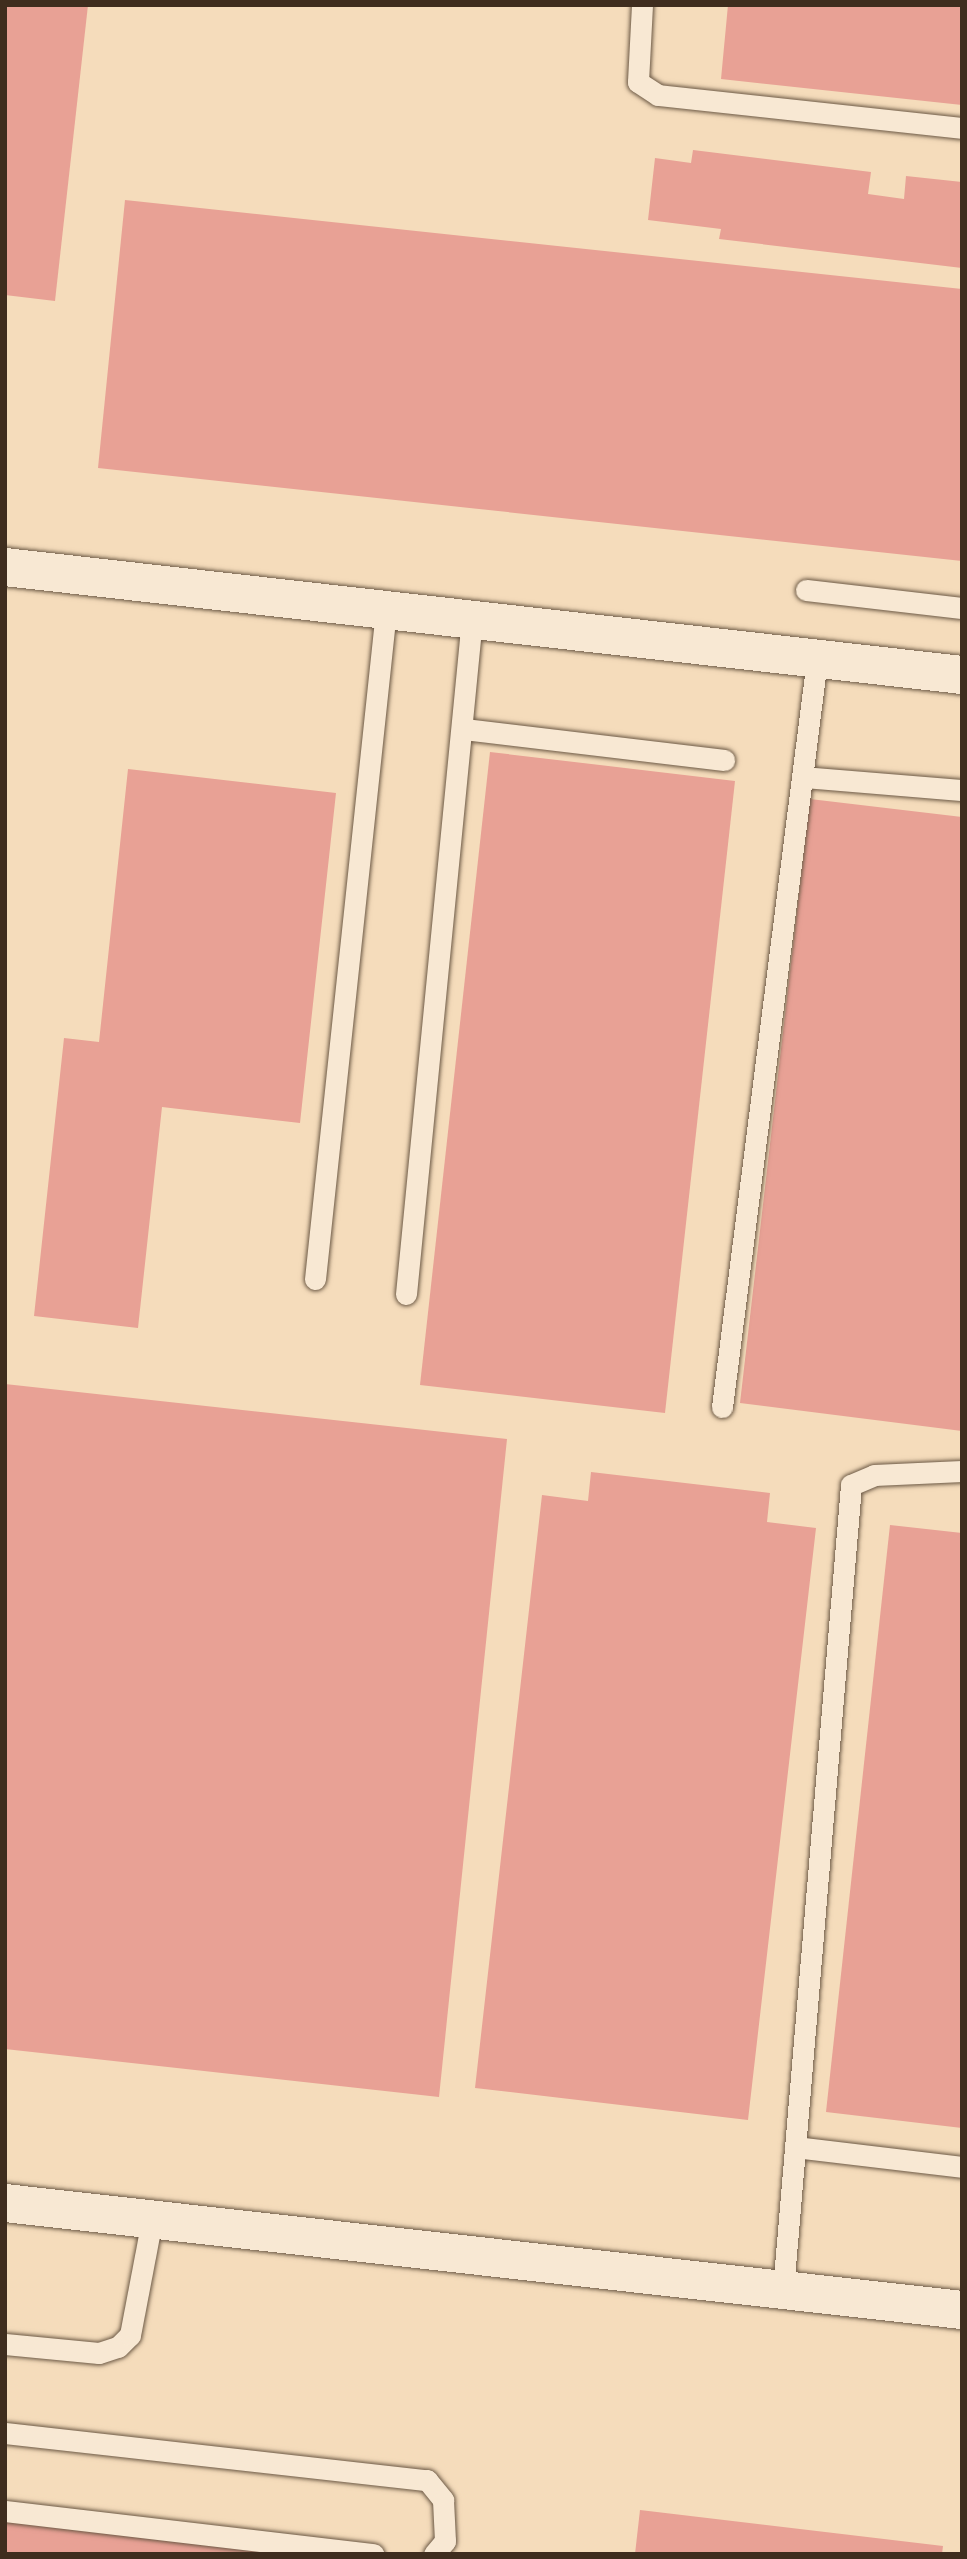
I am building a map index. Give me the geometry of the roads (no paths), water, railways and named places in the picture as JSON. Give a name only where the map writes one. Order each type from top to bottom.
[{"type":"street","points":[[5,567],[962,675]]},
{"type":"street","points":[[5,2203],[962,2310]]},
{"type":"lane","points":[[642,5],[638,82],[658,95],[962,128]]},
{"type":"lane","points":[[806,590],[962,608]]},
{"type":"lane","points":[[315,1279],[386,610]]},
{"type":"lane","points":[[407,1294],[464,729],[472,620]]},
{"type":"lane","points":[[722,1407],[817,659]]},
{"type":"lane","points":[[464,729],[724,760]]},
{"type":"lane","points":[[803,777],[962,790]]},
{"type":"lane","points":[[783,2290],[851,1485],[874,1475],[962,1471]]},
{"type":"lane","points":[[795,2147],[962,2166]]},
{"type":"lane","points":[[5,2344],[99,2353],[118,2347],[130,2335],[152,2220]]},
{"type":"lane","points":[[5,2433],[427,2480],[443,2500],[445,2541],[434,2554]]},
{"type":"lane","points":[[5,2511],[373,2554]]}]
